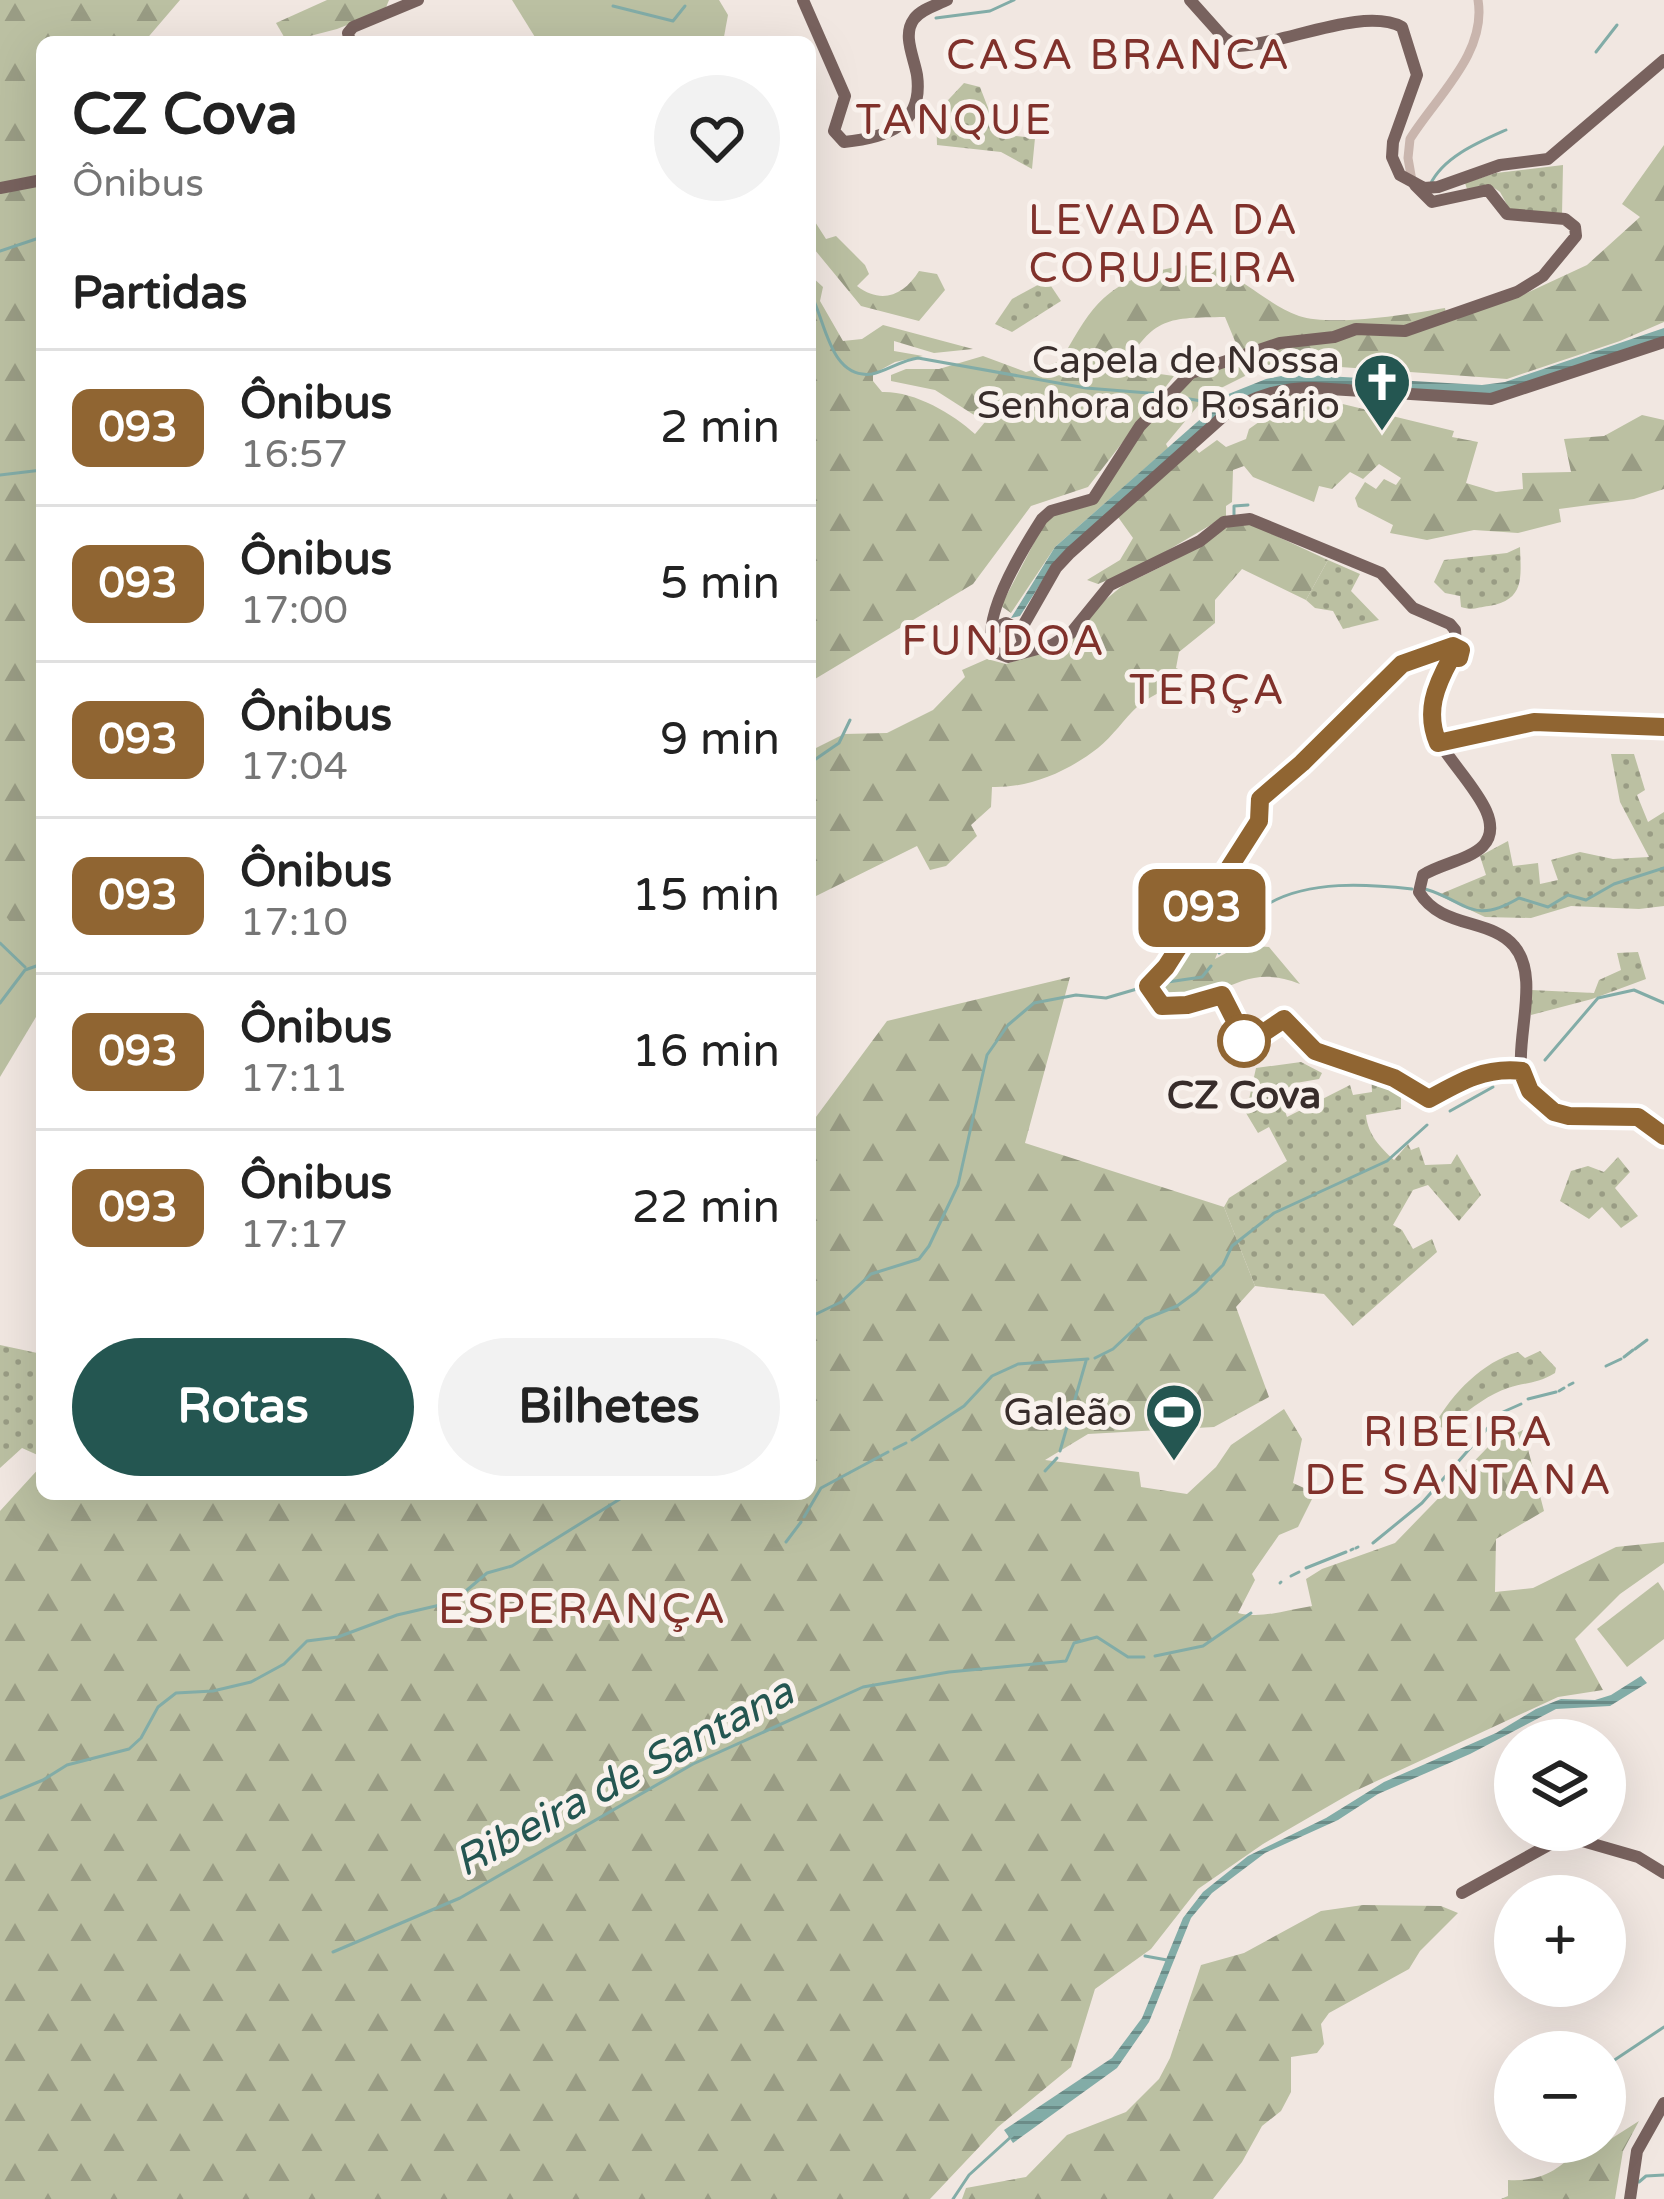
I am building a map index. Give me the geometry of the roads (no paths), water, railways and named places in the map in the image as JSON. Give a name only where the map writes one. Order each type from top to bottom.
[{"type":"main road","points":[[348,36],[353,27],[418,0]]},
{"type":"main road","points":[[803,0],[844,96],[834,131],[844,142],[885,136],[904,123],[917,84],[909,37],[913,20],[947,0]]},
{"type":"main road","points":[[1013,655],[1022,646],[1006,629],[996,608],[998,599],[1045,515],[1093,499],[1132,435],[1191,373],[1280,343],[1334,337],[1356,329],[1406,331],[1517,292],[1535,284],[1576,236],[1575,227],[1565,219],[1508,214],[1488,190],[1429,202],[1400,175],[1392,157],[1393,142],[1417,75],[1402,27],[1382,21],[1352,23],[1238,46],[1224,38],[1190,0]]},
{"type":"main road","points":[[1415,185],[1438,187],[1499,165],[1548,160],[1664,60]]},
{"type":"main road","points":[[0,188],[36,181]]},
{"type":"main road","points":[[1664,342],[1491,399],[1314,388],[1285,389],[1255,398],[1227,413],[1070,553],[1027,616],[1006,629],[1000,656],[1052,645],[1070,633],[1110,585],[1200,541],[1224,521],[1250,519],[1381,573],[1413,608],[1455,630],[1453,652],[1431,707],[1431,722],[1438,743],[1487,810],[1490,830],[1478,849],[1442,864],[1419,886],[1438,911],[1503,936],[1518,950],[1526,990],[1522,1071],[1530,1091],[1559,1114],[1638,1117],[1664,1136]]},
{"type":"main road","points":[[1006,629],[1036,645],[1052,645]]},
{"type":"main road","points":[[1462,1893],[1558,1839],[1574,1836],[1638,1857],[1662,1871]]},
{"type":"main road","points":[[1630,2199],[1634,2162],[1664,2102]]},
{"type":"street","points":[[1415,185],[1409,144],[1475,43],[1478,0]]},
{"type":"street","points":[[1438,743],[1534,722],[1664,727]]},
{"type":"water","points":[[1664,328],[1664,338],[1505,392],[1483,395],[1297,384],[1251,394],[1041,583],[1020,616],[1011,618],[1055,547],[1213,408],[1211,401],[1291,374],[1482,385],[1505,382]]},
{"type":"water","points":[[1641,1676],[1647,1683],[1610,1706],[1556,1709],[1537,1719],[1519,1719],[1561,1699],[1595,1700]]},
{"type":"water","points":[[1494,1734],[1494,1741],[1470,1754],[1378,1794],[1338,1820],[1265,1853],[1212,1893],[1191,1918],[1149,2022],[1117,2068],[1013,2143],[1004,2130],[1112,2058],[1142,2018],[1183,1918],[1203,1892],[1248,1856],[1326,1818],[1384,1782]]},
{"type":"waterway","points":[[936,18],[990,11],[1014,0]]},
{"type":"waterway","points":[[613,6],[673,21],[685,6]]},
{"type":"waterway","points":[[1596,52],[1617,25]]},
{"type":"waterway","points":[[1430,185],[1453,158],[1506,130]]},
{"type":"waterway","points":[[0,251],[36,239]]},
{"type":"waterway","points":[[816,307],[837,357],[858,373],[872,374],[918,358],[1086,388],[1161,394]]},
{"type":"waterway","points":[[1177,397],[1214,403]]},
{"type":"waterway","points":[[0,475],[36,471]]},
{"type":"waterway","points":[[1234,518],[1234,506],[1248,505]]},
{"type":"waterway","points":[[816,759],[839,743],[850,720]]},
{"type":"waterway","points":[[1425,889],[1480,911],[1519,898],[1548,907],[1568,895],[1586,900],[1614,884],[1664,868]]},
{"type":"waterway","points":[[1268,904],[1320,887],[1412,889]]},
{"type":"waterway","points":[[1219,953],[1248,917]]},
{"type":"waterway","points":[[0,943],[25,967]]},
{"type":"waterway","points":[[0,1003],[25,970],[36,966]]},
{"type":"waterway","points":[[816,1314],[841,1302],[871,1274],[919,1259],[929,1246],[958,1185],[987,1055],[1008,1025],[1034,1003],[1076,995],[1106,998],[1202,977],[1211,966]]},
{"type":"waterway","points":[[1545,1060],[1598,998],[1634,990],[1664,1003]]},
{"type":"waterway","points":[[1450,1111],[1493,1087]]},
{"type":"waterway","points":[[1095,1358],[1113,1349],[1145,1319],[1196,1292],[1223,1265],[1232,1246],[1274,1213],[1387,1161],[1427,1125]]},
{"type":"waterway","name":"Ribeira de Santana","points":[[1635,1349],[1647,1340]]},
{"type":"waterway","name":"Ribeira de Santana","points":[[1624,1357],[1633,1350]]},
{"type":"waterway","points":[[912,1440],[964,1406],[992,1376],[1018,1364],[1088,1359]]},
{"type":"waterway","name":"Ribeira de Santana","points":[[1606,1366],[1621,1359]]},
{"type":"waterway","points":[[1060,1451],[1086,1361]]},
{"type":"waterway","name":"Ribeira de Santana","points":[[1569,1385],[1573,1383]]},
{"type":"waterway","name":"Ribeira de Santana","points":[[1559,1391],[1564,1388]]},
{"type":"waterway","name":"Ribeira de Santana","points":[[1528,1399],[1556,1392]]},
{"type":"waterway","name":"Ribeira de Santana","points":[[1503,1412],[1521,1404]]},
{"type":"waterway","name":"Ribeira de Santana","points":[[1373,1543],[1422,1503],[1500,1414]]},
{"type":"waterway","points":[[894,1449],[906,1443]]},
{"type":"waterway","points":[[816,1497],[821,1488],[888,1452]]},
{"type":"waterway","points":[[1045,1471],[1057,1458]]},
{"type":"waterway","points":[[0,1798],[67,1765],[129,1749],[141,1738],[158,1707],[176,1693],[251,1682],[284,1664],[307,1641],[338,1637],[397,1615],[453,1602],[487,1573],[512,1566],[618,1500]]},
{"type":"waterway","points":[[804,1517],[814,1500]]},
{"type":"waterway","points":[[786,1542],[801,1522]]},
{"type":"waterway","name":"Ribeira de Santana","points":[[1306,1568],[1346,1552]]},
{"type":"waterway","name":"Ribeira de Santana","points":[[1291,1576],[1299,1572]]},
{"type":"waterway","name":"Ribeira de Santana","points":[[1155,1656],[1203,1646],[1251,1613]]},
{"type":"waterway","name":"Ribeira de Santana","points":[[333,1952],[460,1898],[693,1764],[863,1687],[949,1672],[1066,1661],[1074,1643],[1097,1637],[1128,1657],[1144,1657]]},
{"type":"waterway","points":[[1145,1956],[1167,1960]]},
{"type":"waterway","points":[[1626,2052],[1664,2027]]},
{"type":"waterway","points":[[953,2199],[969,2175],[1013,2135]]},
{"type":"waterway","points":[[1639,2182],[1646,2176],[1664,2175]]},
{"type":"place","name":"Capela de Nossa Senhora do Rosário","points":[[1382,433]]},
{"type":"place","name":"CZ Cova","points":[[1244,1041]]},
{"type":"place","name":"Galeão","points":[[1174,1463]]},
{"type":"district","name":"CASA BRANCA","points":[[1119,55]]},
{"type":"district","name":"TANQUE","points":[[955,120]]},
{"type":"district","name":"LEVADA DA CORUJEIRA","points":[[1164,244]]},
{"type":"district","name":"FUNDOA","points":[[1004,641]]},
{"type":"district","name":"TERÇA","points":[[1208,690]]},
{"type":"district","name":"RIBEIRA DE SANTANA","points":[[1459,1456]]},
{"type":"district","name":"ESPERANÇA","points":[[583,1609]]}]
